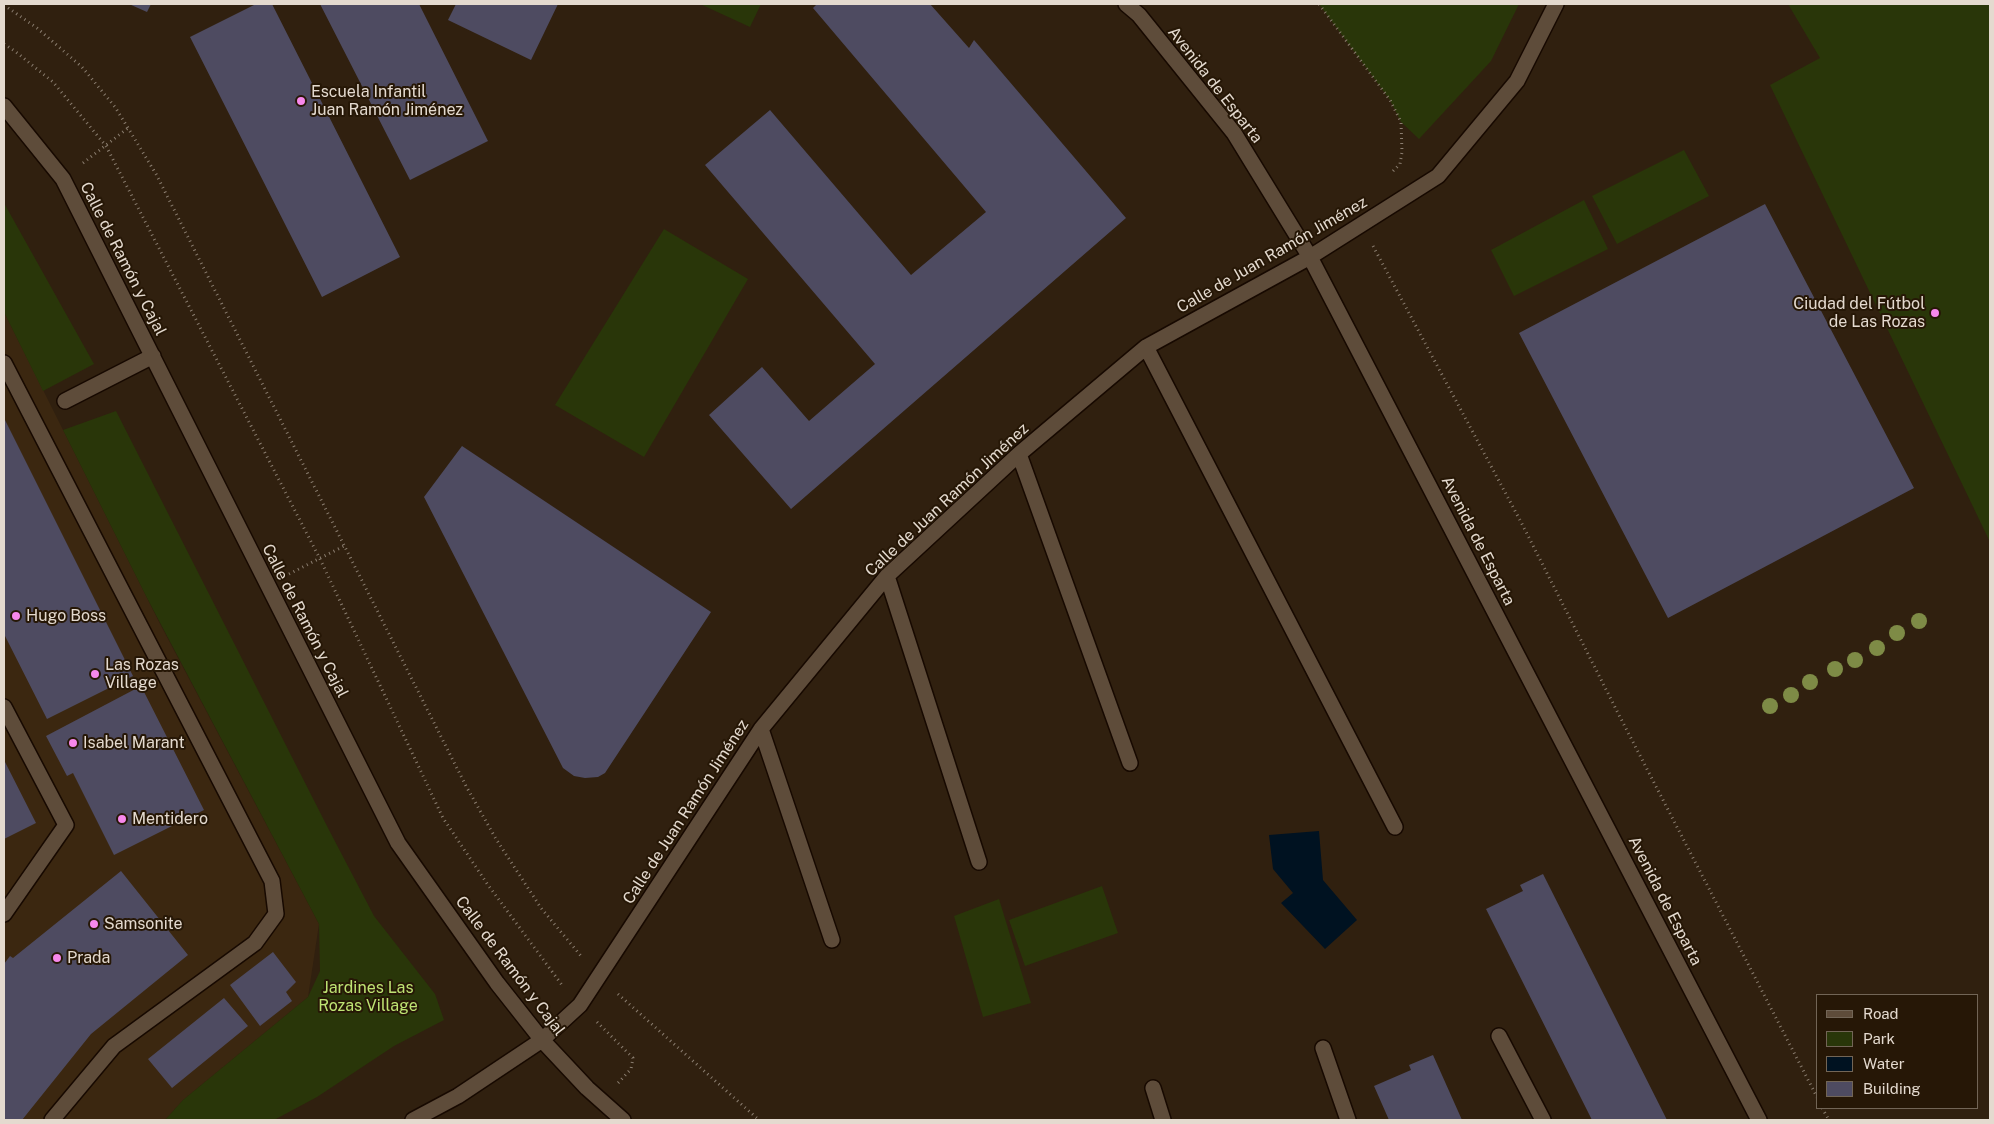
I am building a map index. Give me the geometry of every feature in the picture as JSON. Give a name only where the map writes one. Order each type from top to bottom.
[{"type":"street","name":"Avenida de Esparta","points":[[1126,4],[1139,16],[1234,133],[1310,257],[1759,1120]]},
{"type":"street","name":"Calle de Juan Ramón Jiménez","points":[[413,1120],[458,1096],[542,1040],[580,1005],[761,729],[887,576],[1019,454],[1146,347],[1310,257],[1438,176],[1517,81],[1556,4]]},
{"type":"street","name":"Calle de Ramón y Cajal","points":[[4,106],[63,179],[398,843],[497,983],[542,1040],[602,1102],[623,1120]]},
{"type":"street","points":[[1146,347],[1395,827]]},
{"type":"street","points":[[65,401],[153,356]]},
{"type":"street","points":[[4,363],[272,881],[276,914],[255,943],[114,1046],[52,1120]]},
{"type":"street","points":[[1019,454],[1130,763]]},
{"type":"street","points":[[887,576],[979,862]]},
{"type":"street","points":[[4,707],[66,825],[4,914]]},
{"type":"street","points":[[761,729],[832,940]]},
{"type":"street","points":[[1499,1036],[1543,1120]]},
{"type":"street","points":[[1323,1048],[1348,1120]]},
{"type":"street","points":[[1153,1088],[1163,1120]]},
{"type":"path","points":[[1320,4],[1390,100],[1401,122],[1402,152],[1400,164],[1390,175]]},
{"type":"path","points":[[4,5],[37,28],[82,67],[115,107],[156,174],[466,786],[496,839],[541,908],[599,977],[759,1120]]},
{"type":"path","points":[[4,44],[53,82],[106,146],[320,559],[443,818],[534,949],[565,990],[633,1058],[631,1069],[602,1102]]},
{"type":"path","points":[[63,179],[128,128]]},
{"type":"path","points":[[1364,224],[1374,247],[1522,522],[1620,717],[1816,1094]]},
{"type":"path","points":[[268,585],[344,546]]},
{"type":"path","points":[[1823,1109],[1829,1120]]},
{"type":"shaded area","name":"Las Rozas Village","points":[[4,312],[159,622],[319,924],[308,997],[183,1100],[165,1120],[4,1120]]},
{"type":"green space","points":[[700,4],[761,4],[750,27]]},
{"type":"green space","points":[[1319,4],[1519,4],[1491,61],[1419,139],[1401,122],[1390,100]]},
{"type":"green space","name":"Ciudad del Fútbol de Las Rozas","points":[[1788,4],[1990,4],[1990,542],[1770,85],[1820,58]]},
{"type":"green space","points":[[1684,150],[1709,196],[1617,244],[1592,196]]},
{"type":"green space","points":[[1584,200],[1608,249],[1514,296],[1491,250]]},
{"type":"green space","points":[[4,203],[94,364],[43,391],[4,312]]},
{"type":"green space","points":[[664,229],[748,279],[644,457],[555,405]]},
{"type":"green space","name":"Jardines Las Rozas Village","points":[[116,411],[374,916],[435,994],[444,1020],[394,1046],[317,1097],[274,1120],[165,1120],[183,1100],[308,997],[320,971],[319,924],[147,598],[63,430]]},
{"type":"green space","points":[[1102,886],[1118,933],[1025,966],[1009,920]]},
{"type":"green space","points":[[999,899],[1031,1003],[983,1017],[954,916]]},
{"type":"water","points":[[1319,831],[1323,880],[1357,920],[1325,949],[1281,903],[1293,893],[1273,869],[1269,835]]},
{"type":"building","points":[[129,4],[151,4],[147,12]]},
{"type":"building","points":[[256,4],[272,4],[400,257],[322,297],[190,37]]},
{"type":"building","points":[[320,4],[419,4],[488,141],[410,180]]},
{"type":"building","points":[[456,4],[558,4],[531,60],[448,20]]},
{"type":"building","points":[[817,4],[930,4],[969,48],[974,40],[1126,218],[791,509],[709,415],[762,367],[809,421],[875,364],[705,165],[770,110],[911,275],[986,212],[813,8]]},
{"type":"building","points":[[1765,204],[1914,488],[1668,618],[1519,333]]},
{"type":"building","points":[[4,418],[133,676],[47,719],[4,634]]},
{"type":"building","points":[[462,446],[711,612],[605,773],[598,777],[585,778],[574,776],[563,768],[424,497]]},
{"type":"building","points":[[141,686],[204,810],[114,855],[73,773],[67,776],[46,736]]},
{"type":"building","points":[[4,760],[36,823],[4,839]]},
{"type":"building","points":[[121,871],[188,955],[91,1034],[22,1120],[4,1120],[4,964],[10,956],[13,958]]},
{"type":"building","points":[[1543,874],[1667,1120],[1592,1120],[1486,909],[1523,891],[1520,885]]},
{"type":"building","points":[[273,952],[296,982],[286,992],[292,1001],[260,1026],[230,985]]},
{"type":"building","points":[[224,998],[248,1026],[172,1088],[148,1059]]},
{"type":"building","points":[[1433,1055],[1462,1120],[1389,1120],[1374,1086],[1411,1070],[1409,1065]]},
{"type":"place","name":"Escuela Infantil Juan Ramón Jiménez","points":[[301,101]]},
{"type":"place","name":"Ciudad del Fútbol de Las Rozas","points":[[1935,313]]},
{"type":"place","name":"Hugo Boss","points":[[16,616]]},
{"type":"place","name":"Las Rozas Village","points":[[95,674]]},
{"type":"place","name":"Isabel Marant","points":[[73,743]]},
{"type":"place","name":"Mentidero","points":[[122,819]]},
{"type":"place","name":"Samsonite","points":[[94,924]]},
{"type":"place","name":"Prada","points":[[57,958]]}]
